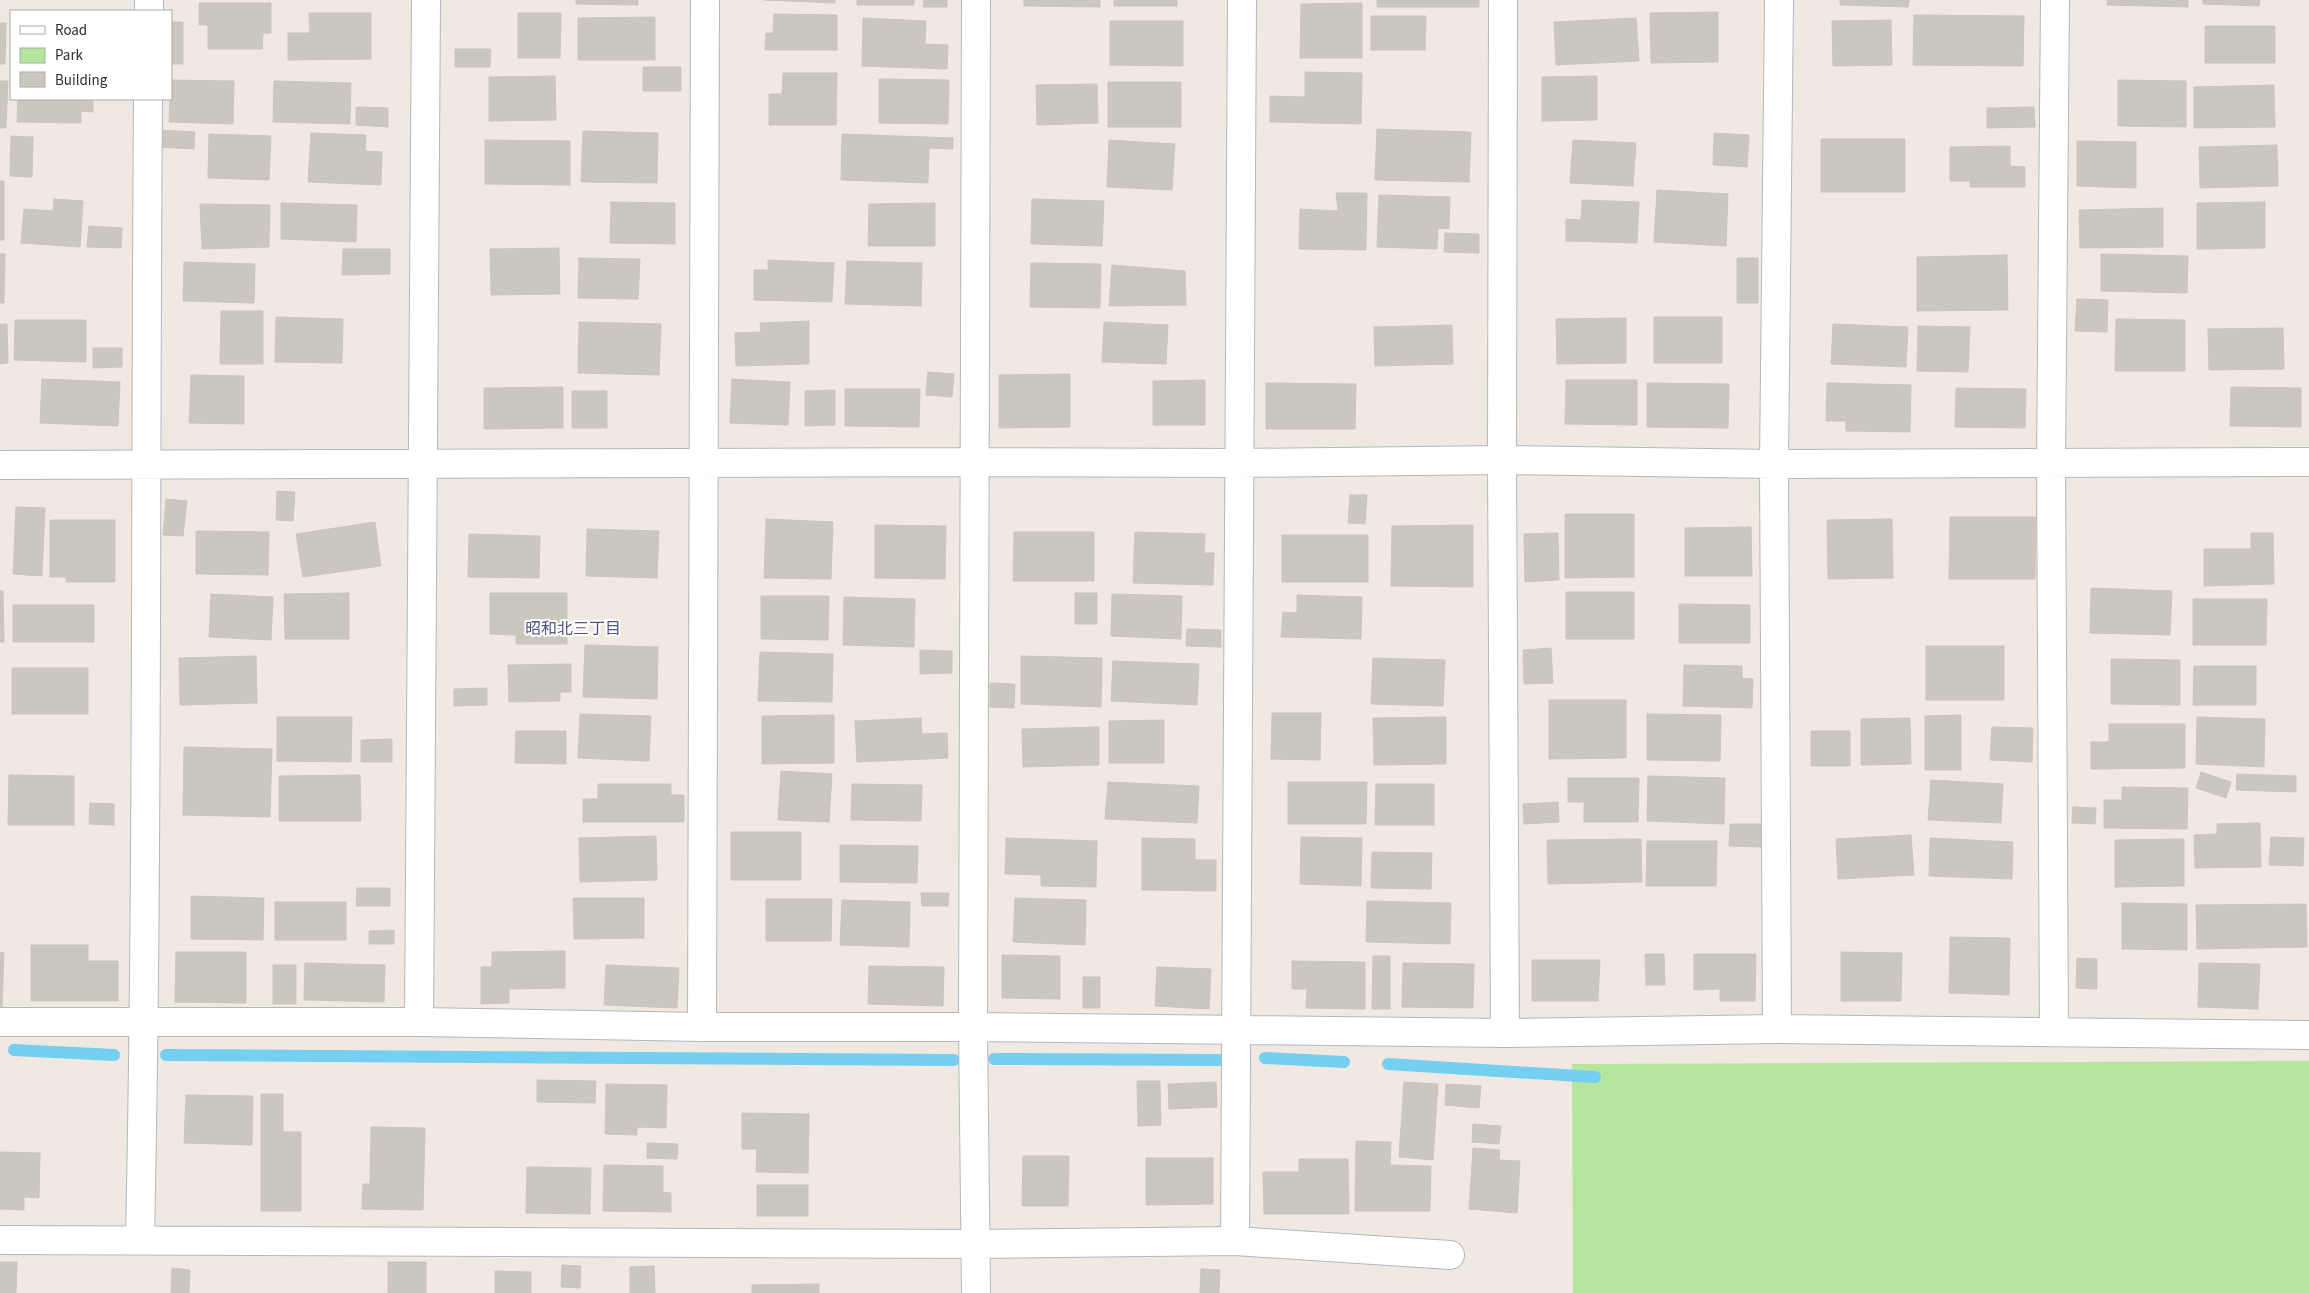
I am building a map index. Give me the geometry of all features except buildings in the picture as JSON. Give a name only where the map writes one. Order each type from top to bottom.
[{"type":"street","points":[[419,1022],[426,0]]},
{"type":"street","points":[[702,1027],[704,0]]},
{"type":"street","points":[[976,0],[973,1027],[976,1293]]},
{"type":"street","points":[[1235,1241],[1242,0]]},
{"type":"street","points":[[1503,0],[1502,460],[1505,1033]]},
{"type":"street","points":[[1777,1029],[1774,464],[1779,0]]},
{"type":"street","points":[[2054,1032],[2051,463],[2055,0]]},
{"type":"street","points":[[140,1240],[145,1020],[145,464],[148,100]]},
{"type":"street","points":[[0,465],[1239,463],[1502,460],[1774,464],[2309,462]]},
{"type":"street","points":[[0,1022],[145,1020],[419,1022],[702,1027],[973,1027],[1505,1033],[1777,1029],[2309,1035]]},
{"type":"street","points":[[0,1240],[975,1244],[1235,1241],[1450,1254]]},
{"type":"green space","points":[[2309,1061],[2309,1293],[1573,1293],[1572,1064]]},
{"type":"waterway","points":[[14,1050],[114,1055]]},
{"type":"waterway","points":[[166,1055],[954,1060]]},
{"type":"waterway","points":[[1265,1058],[1344,1062]]},
{"type":"waterway","points":[[994,1059],[1219,1060]]},
{"type":"waterway","points":[[1388,1064],[1595,1077]]},
{"type":"district","name":"昭和北三丁目","points":[[573,629]]}]
